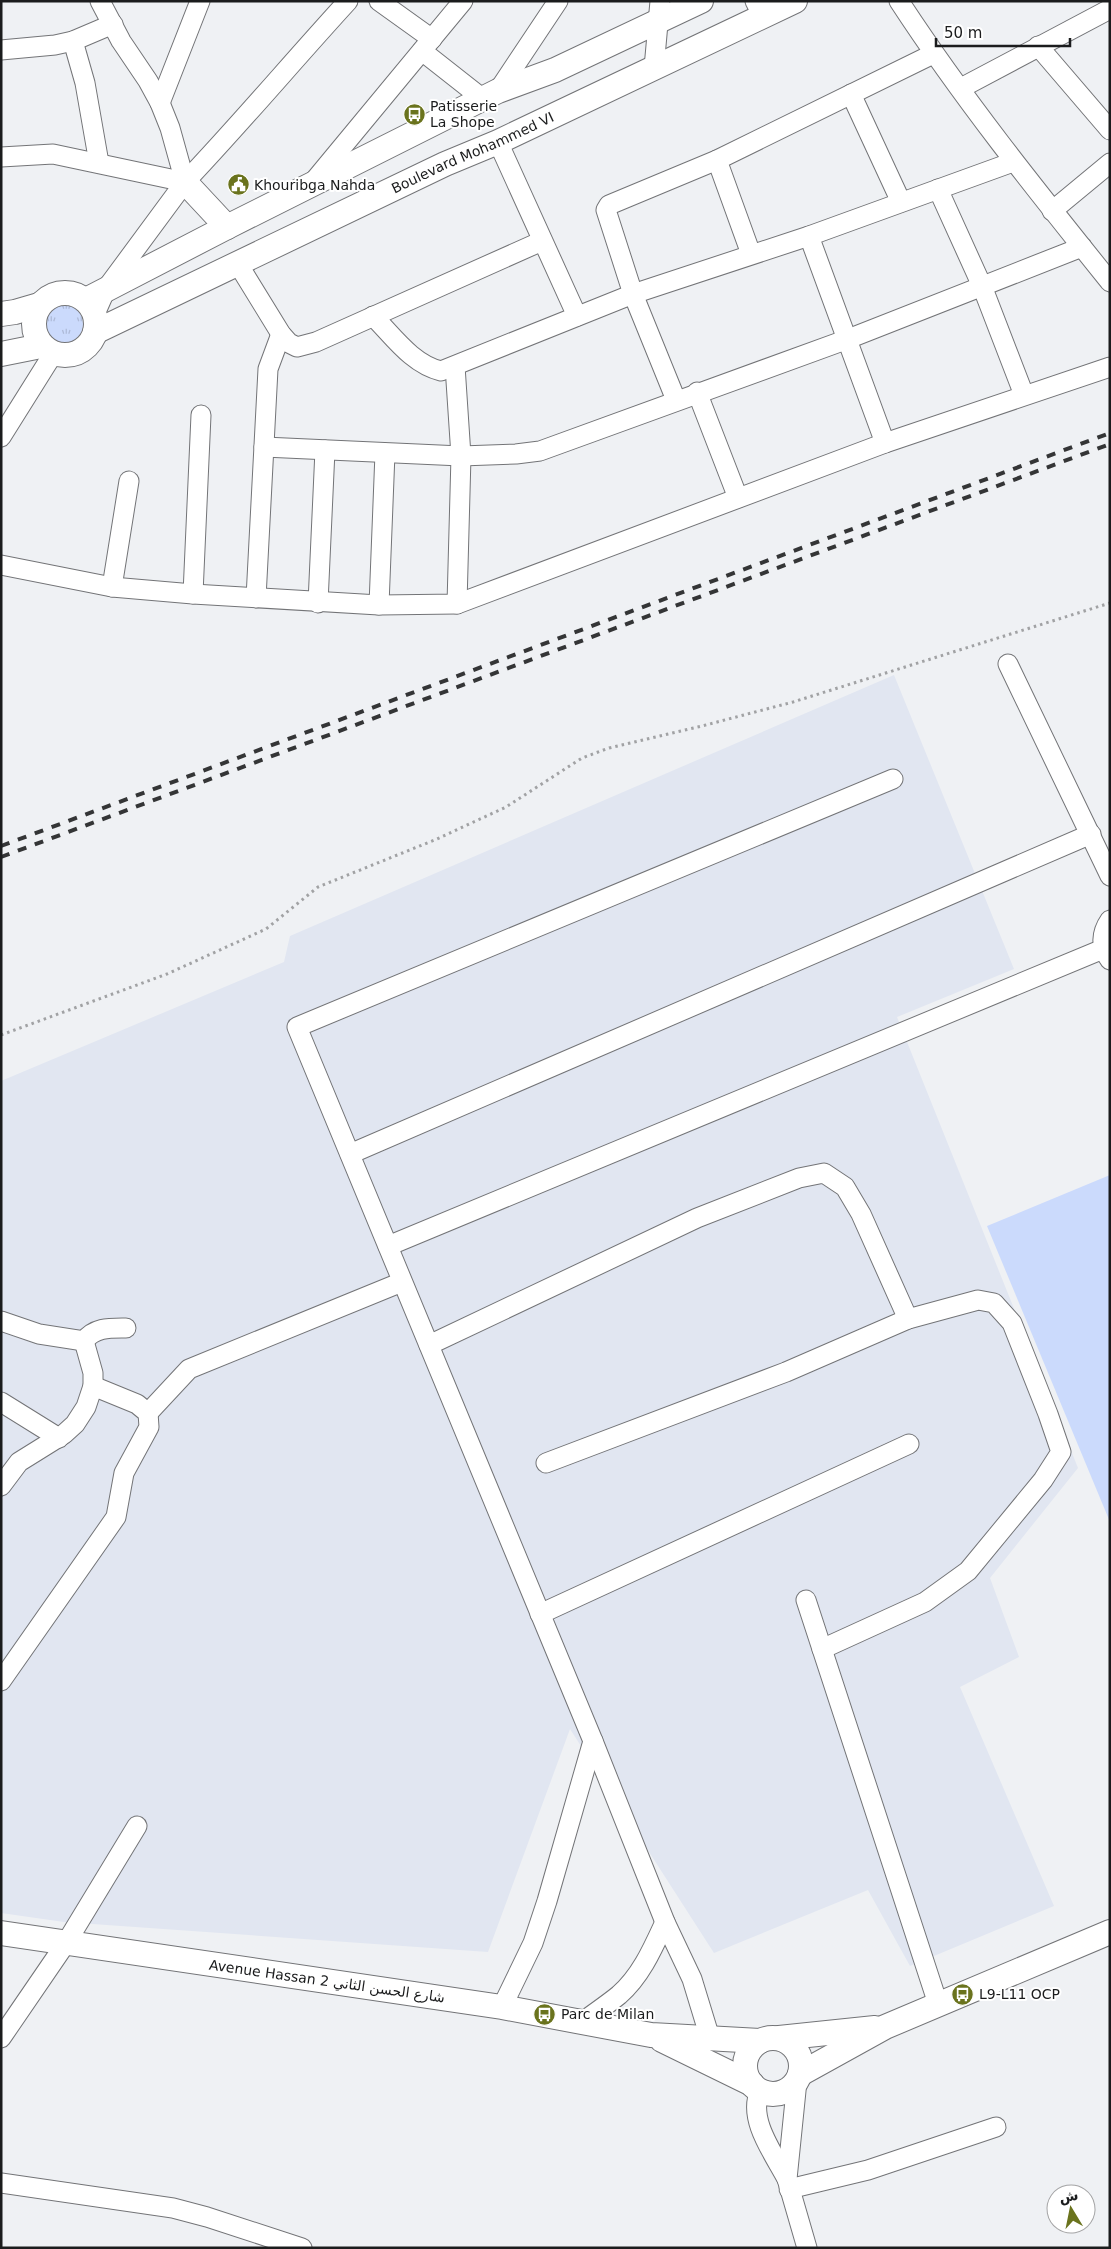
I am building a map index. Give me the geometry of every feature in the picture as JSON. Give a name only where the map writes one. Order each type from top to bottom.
[{"type":"main road","points":[[1,354],[47,350],[66,356],[79,352],[90,344],[92,316],[106,289],[491,95],[555,70],[658,12],[701,1]]},
{"type":"main road","name":"Boulevard Mohammed VI","points":[[92,316],[238,264],[445,164],[498,142],[654,68],[759,9],[795,1]]},
{"type":"main road","points":[[185,182],[227,227]]},
{"type":"main road","points":[[1,314],[39,305],[49,297],[61,292],[74,294],[92,316]]},
{"type":"main road","points":[[39,305],[35,313],[33,330],[47,350]]},
{"type":"main road","name":"Avenue Hassan 2 شارع الحسن الثاني","points":[[799,2077],[885,2027],[1110,1932]]},
{"type":"main road","name":"Avenue Hassan 2 شارع الحسن الثاني","points":[[1,1933],[502,2007],[651,2035],[770,2039],[885,2027]]},
{"type":"main road","name":"Avenue Hassan 2 شارع الحسن الثاني","points":[[651,2035],[756,2087]]},
{"type":"main road","points":[[770,2039],[790,2043],[798,2051],[801,2062],[799,2077],[784,2092],[768,2093],[756,2087],[747,2076],[746,2061],[752,2047],[770,2039]]},
{"type":"street","points":[[100,1],[160,104],[170,128],[185,182]]},
{"type":"street","points":[[106,289],[185,182],[253,110],[288,67],[348,1]]},
{"type":"street","points":[[379,1],[428,45],[491,95],[558,1]]},
{"type":"street","points":[[312,185],[463,1]]},
{"type":"street","points":[[899,1],[933,54],[961,88],[1013,162],[1110,282]]},
{"type":"street","points":[[160,104],[195,5]]},
{"type":"street","points":[[961,88],[1110,9]]},
{"type":"street","points":[[654,68],[658,12]]},
{"type":"street","points":[[1,50],[55,45],[73,41],[113,24]]},
{"type":"street","points":[[73,41],[85,83],[99,163]]},
{"type":"street","points":[[1038,46],[1110,130]]},
{"type":"street","points":[[676,400],[633,294],[606,210],[609,205],[717,160],[933,54]]},
{"type":"street","points":[[851,94],[901,202]]},
{"type":"street","points":[[498,142],[576,316]]},
{"type":"street","points":[[1,157],[53,154],[185,182]]},
{"type":"street","points":[[717,160],[751,254]]},
{"type":"street","points":[[373,316],[418,361],[430,368],[441,371],[633,294],[809,236],[1013,162]]},
{"type":"street","points":[[1052,211],[1110,163]]},
{"type":"street","points":[[938,189],[982,286],[1024,396]]},
{"type":"street","points":[[809,236],[885,443]]},
{"type":"street","points":[[238,264],[281,334],[289,343],[297,347],[306,346],[542,241]]},
{"type":"street","points":[[264,447],[461,456],[540,451],[697,392],[848,339],[1082,247]]},
{"type":"street","points":[[256,598],[268,369],[281,334]]},
{"type":"street","points":[[1,437],[47,350]]},
{"type":"street","points":[[455,366],[461,456],[457,604]]},
{"type":"street","points":[[1,565],[112,587],[192,594],[379,605],[457,604],[885,443],[1110,366]]},
{"type":"street","points":[[697,392],[738,498]]},
{"type":"street","points":[[192,594],[201,414]]},
{"type":"street","points":[[318,602],[325,450]]},
{"type":"street","points":[[379,605],[385,452]]},
{"type":"street","points":[[112,587],[129,481]]},
{"type":"street","points":[[1008,664],[1110,876]]},
{"type":"street","points":[[710,2038],[692,1979],[665,1922],[593,1740],[297,1027],[893,779]]},
{"type":"street","points":[[350,1154],[1091,834]]},
{"type":"street","points":[[388,1246],[1107,954],[1104,929],[1110,920]]},
{"type":"street","points":[[429,1344],[697,1218],[799,1178],[824,1174],[845,1187],[861,1214],[908,1319]]},
{"type":"street","points":[[1,1682],[116,1517],[124,1473],[149,1427],[148,1413],[188,1369],[396,1284]]},
{"type":"street","points":[[546,1463],[786,1372],[908,1319],[978,1300],[994,1303],[1012,1323],[1061,1452],[1043,1480],[968,1571],[925,1602],[822,1649]]},
{"type":"street","points":[[1,1321],[39,1334],[84,1341]]},
{"type":"street","points":[[84,1341],[90,1333],[104,1328],[126,1328]]},
{"type":"street","points":[[1,1486],[19,1462],[59,1438],[75,1424],[86,1407],[93,1386],[93,1373],[84,1341]]},
{"type":"street","points":[[93,1386],[137,1404],[148,1413]]},
{"type":"street","points":[[1,1402],[59,1438]]},
{"type":"street","points":[[540,1614],[909,1444]]},
{"type":"street","points":[[806,1600],[938,2004]]},
{"type":"street","points":[[502,2007],[532,1942],[547,1901],[593,1740]]},
{"type":"street","points":[[1,2038],[66,1943],[137,1826]]},
{"type":"street","points":[[584,2021],[620,1994],[634,1979],[648,1957],[665,1922]]},
{"type":"street","points":[[788,2184],[799,2077]]},
{"type":"street","points":[[756,2087],[755,2106],[759,2123],[788,2184],[808,2248]]},
{"type":"street","points":[[788,2184],[868,2170],[996,2127]]},
{"type":"street","points":[[1,2183],[173,2208],[302,2248]]},
{"type":"path","points":[[1,1036],[167,974],[266,930],[318,887],[437,839],[506,807],[582,758],[608,748],[792,702],[1110,604]]},
{"type":"shaded area","points":[[894,675],[1014,969],[897,1017],[1078,1468],[990,1578],[1019,1657],[960,1687],[1054,1906],[910,1966],[868,1890],[714,1953],[570,1729],[488,1952],[64,1922],[1,1913],[1,1081],[284,962],[290,936]]},
{"type":"green space","points":[[67,304],[74,307],[80,313],[83,324],[82,332],[74,341],[67,344],[59,344],[52,341],[44,332],[43,320],[46,313],[55,305]]},
{"type":"green space","points":[[1110,1175],[1110,1522],[987,1226]]},
{"type":"railway","points":[[1,846],[1110,433]]},
{"type":"railway","points":[[1,857],[1110,444]]},
{"type":"place","name":"Patisserie La Shope","points":[[414,114]]},
{"type":"place","name":"Khouribga Nahda","points":[[238,185]]},
{"type":"place","name":"L9-L11 OCP","points":[[963,1994]]},
{"type":"place","name":"Parc de Milan","points":[[545,2014]]}]
